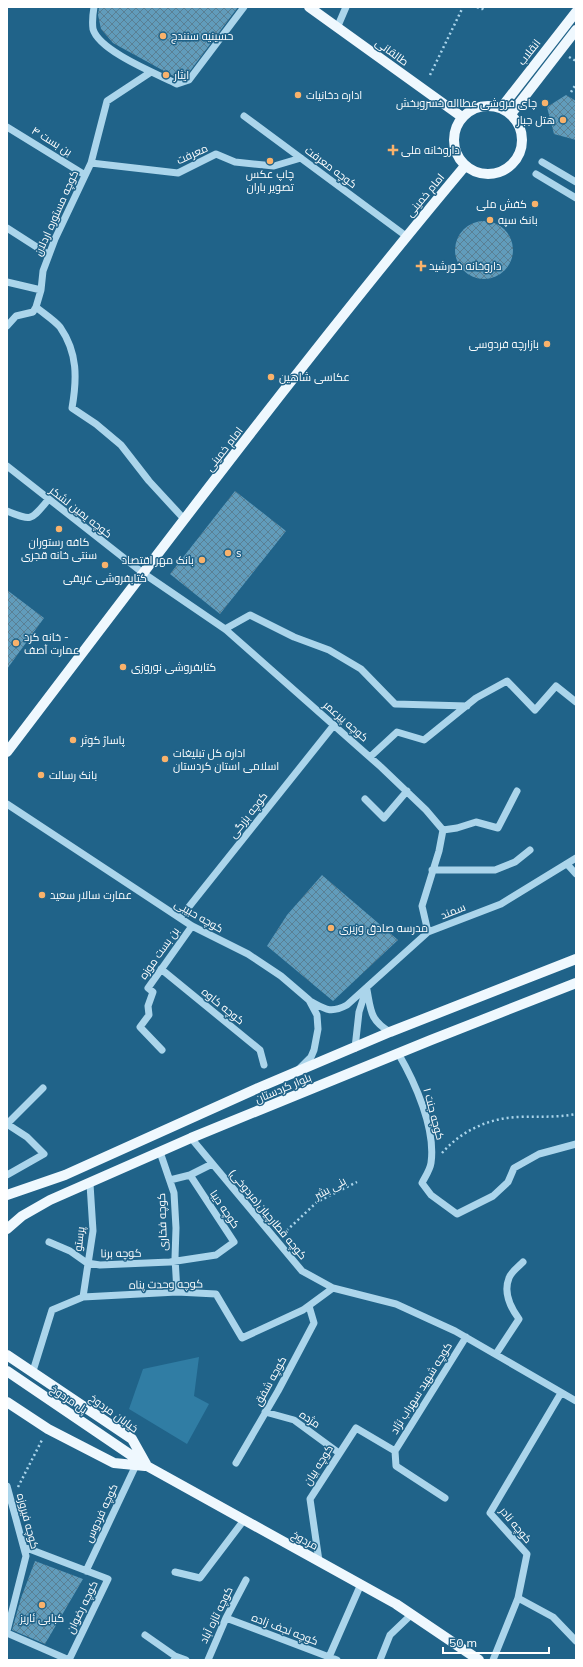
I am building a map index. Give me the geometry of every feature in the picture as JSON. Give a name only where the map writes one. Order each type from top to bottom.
[{"type":"main road","name":"طالقانی","points":[[309,7],[462,117]]},
{"type":"main road","name":"انقلاب","points":[[501,108],[576,12]]},
{"type":"main road","points":[[511,114],[576,30]]},
{"type":"main road","points":[[480,106],[501,108],[511,114],[521,130],[523,139],[518,157],[513,165],[500,172],[484,175],[465,166],[458,156],[454,146],[455,131],[462,117],[470,110],[480,106]]},
{"type":"main road","name":"امام خمینی","points":[[7,752],[184,519],[406,236],[465,166]]},
{"type":"main road","name":"بلوار کردستان","points":[[7,1195],[65,1175],[258,1088],[293,1075],[390,1032],[576,959]]},
{"type":"main road","name":"بلوار کردستان","points":[[7,1229],[27,1213],[50,1200],[90,1184],[191,1138],[398,1053],[576,983]]},
{"type":"main road","name":"خیابان مردوخ","points":[[7,1355],[33,1371],[132,1439],[147,1466]]},
{"type":"main road","name":"پل مردوخ","points":[[7,1371],[117,1446]]},
{"type":"main road","points":[[7,1402],[48,1429],[114,1463],[147,1466]]},
{"type":"main road","name":"مردوخ","points":[[117,1446],[147,1466],[361,1584],[412,1614],[479,1660]]},
{"type":"street","points":[[94,7],[93,28],[99,39],[126,60],[177,84],[189,80],[244,7]]},
{"type":"street","points":[[337,28],[346,7]]},
{"type":"street","name":"کوچه مستوره اردلان","points":[[36,307],[41,290],[43,271],[91,163],[107,101],[151,72]]},
{"type":"street","name":"کوچه معرفت","points":[[244,116],[406,236]]},
{"type":"street","name":"بن بست ۴","points":[[7,126],[85,175]]},
{"type":"street","name":"معرفت","points":[[91,163],[178,173],[216,154],[235,162],[274,166],[301,158]]},
{"type":"street","points":[[542,162],[576,182]]},
{"type":"street","points":[[536,174],[576,198]]},
{"type":"street","points":[[7,228],[49,255]]},
{"type":"street","points":[[7,282],[41,290]]},
{"type":"street","points":[[7,326],[16,316],[33,312],[36,307],[60,327],[74,355],[76,383],[72,408],[96,424],[121,445],[149,481],[184,519]]},
{"type":"street","name":"کوچه یمین لشکر","points":[[7,466],[48,500],[143,573]]},
{"type":"street","points":[[7,511],[29,518],[34,517],[48,500]]},
{"type":"street","name":"کوچه پیرعمر","points":[[143,573],[225,629],[370,756],[407,791],[443,830]]},
{"type":"street","points":[[225,629],[250,615],[294,637],[330,650],[361,669],[395,704],[467,706]]},
{"type":"street","points":[[370,756],[397,732],[424,740],[476,698],[507,681],[535,710],[556,686],[576,702]]},
{"type":"street","name":"کوچه بزرگی","points":[[180,918],[334,725]]},
{"type":"street","points":[[365,799],[384,818],[407,791]]},
{"type":"street","points":[[428,932],[422,906],[443,830],[457,828],[476,822],[498,828],[517,791]]},
{"type":"street","name":"کوچه حبیبی","points":[[7,804],[192,926],[248,954],[281,976],[309,1000],[317,1015],[318,1029],[314,1050],[311,1057],[293,1075]]},
{"type":"street","points":[[432,870],[495,870],[515,862],[530,850]]},
{"type":"street","name":"سمند","points":[[309,1000],[325,1009],[336,1011],[347,1005],[428,932],[501,904],[576,858]]},
{"type":"street","points":[[567,864],[576,874]]},
{"type":"street","name":"بن بست موزه","points":[[162,1050],[140,1028],[149,1015],[148,1006],[153,992],[148,988],[192,926]]},
{"type":"street","name":"کوچه کاوه","points":[[161,969],[260,1050],[264,1065]]},
{"type":"street","points":[[367,986],[372,1016],[379,1025],[390,1032]]},
{"type":"street","points":[[355,1048],[358,1012],[367,986]]},
{"type":"street","name":"کوچه جنت ۱","points":[[398,1053],[410,1075],[419,1097],[432,1142],[431,1164],[422,1183],[430,1195],[457,1214],[492,1196],[508,1182],[514,1168],[539,1154],[576,1144]]},
{"type":"street","points":[[7,1176],[44,1154],[27,1137],[7,1124],[43,1088]]},
{"type":"street","name":"کوچه قطارچیان(مردوخی)","points":[[191,1138],[276,1242],[302,1271],[333,1288],[396,1304],[466,1337],[576,1401]]},
{"type":"street","name":"کوچه فخاری","points":[[160,1152],[174,1193],[177,1292]]},
{"type":"street","points":[[170,1180],[190,1175],[212,1164]]},
{"type":"street","name":"کوچه دیبا","points":[[175,1262],[216,1255],[234,1242],[190,1175]]},
{"type":"street","name":"پرستو","points":[[83,1297],[93,1231],[90,1184]]},
{"type":"street","name":"کوچه برنا","points":[[49,1242],[70,1252],[87,1263],[100,1265],[175,1262]]},
{"type":"street","points":[[496,1354],[519,1319],[511,1308],[507,1293],[509,1277],[524,1262]]},
{"type":"street","name":"کوچه وحدت پناه","points":[[33,1371],[52,1310],[83,1297],[177,1292],[216,1294],[242,1338],[309,1306],[333,1288]]},
{"type":"street","name":"کوچه شفق","points":[[236,1463],[314,1323],[309,1306]]},
{"type":"street","name":"کوچه شهید سهراب نژاد","points":[[395,1451],[466,1337]]},
{"type":"street","name":"کوچه نادر","points":[[493,1660],[518,1598],[527,1554],[490,1513],[560,1393]]},
{"type":"street","name":"مژده","points":[[265,1412],[294,1420],[339,1453]]},
{"type":"street","name":"کوچه بیان","points":[[318,1561],[310,1499],[356,1428],[395,1451]]},
{"type":"street","points":[[395,1451],[396,1466],[445,1498]]},
{"type":"street","name":"کوچه فردوس","points":[[86,1571],[136,1465]]},
{"type":"street","name":"کوچه فیروزه","points":[[7,1486],[26,1556],[7,1632]]},
{"type":"street","points":[[176,1572],[200,1578],[244,1520]]},
{"type":"street","name":"کوچه رضوان","points":[[24,1548],[108,1579],[69,1660]]},
{"type":"street","name":"کوچه تازه آباد","points":[[208,1660],[226,1618],[246,1580]]},
{"type":"street","points":[[329,1657],[361,1584]]},
{"type":"street","points":[[518,1598],[553,1617],[576,1641]]},
{"type":"street","points":[[380,1660],[390,1635],[412,1614]]},
{"type":"street","name":"کوچه نجف زاده","points":[[226,1618],[337,1660]]},
{"type":"street","points":[[7,1632],[69,1660]]},
{"type":"street","points":[[146,1635],[175,1658],[186,1660]]},
{"type":"path","points":[[430,75],[463,7]]},
{"type":"path","points":[[477,7],[482,9],[484,7]]},
{"type":"path","points":[[567,55],[576,61]]},
{"type":"path","points":[[571,92],[576,84]]},
{"type":"path","points":[[431,1164],[447,1147],[465,1132],[496,1119],[516,1117],[560,1117],[576,1114]]},
{"type":"path","name":"بنی بشر","points":[[276,1242],[317,1202],[357,1182]]},
{"type":"path","points":[[11,1501],[48,1429]]},
{"type":"shaded area","points":[[199,1357],[194,1396],[209,1404],[187,1444],[129,1409],[143,1369]]},
{"type":"building","name":"حسینیه سنندج","points":[[99,7],[238,7],[187,75],[175,77],[113,43],[101,29],[98,15]]},
{"type":"building","name":"هتل جبار","points":[[566,95],[576,101],[576,140],[554,134],[547,107]]},
{"type":"building","points":[[484,221],[495,223],[508,234],[511,239],[513,250],[511,261],[500,274],[495,277],[484,279],[473,277],[460,266],[457,261],[455,250],[457,239],[468,226],[473,223]]},
{"type":"building","name":"s","points":[[235,491],[286,531],[220,614],[170,574]]},
{"type":"building","name":"خانه کرد - عمارت آصف","points":[[7,590],[44,618],[7,669]]},
{"type":"building","name":"مدرسه صادق وزیری","points":[[322,875],[398,940],[333,1001],[267,946],[287,915]]},
{"type":"building","name":"کبابی ئاریز","points":[[35,1561],[83,1579],[45,1644],[12,1630],[21,1598]]},
{"type":"place","name":"حسینیه سنندج","points":[[163,36]]},
{"type":"place","name":"ایثار","points":[[166,75]]},
{"type":"place","name":"اداره دخانیات","points":[[298,95]]},
{"type":"place","name":"چای فروشی عطااله خسروبخش","points":[[545,103]]},
{"type":"place","name":"هتل جبار","points":[[563,120]]},
{"type":"place","name":"داروخانه ملی","points":[[393,150]]},
{"type":"place","name":"چاپ عکس تصویر باران","points":[[270,161]]},
{"type":"place","name":"کفش ملی","points":[[535,204]]},
{"type":"place","name":"بانک سپه","points":[[490,220]]},
{"type":"place","name":"داروخانه خورشید","points":[[421,266]]},
{"type":"place","name":"بازارچه فردوسی","points":[[547,344]]},
{"type":"place","name":"عکاسی شاهین","points":[[271,377]]},
{"type":"place","name":"کافه رستوران سنتی خانه قجری","points":[[59,529]]},
{"type":"place","name":"s","points":[[228,553]]},
{"type":"place","name":"بانک مهر اقتصاد","points":[[202,560]]},
{"type":"place","name":"کتابفروشی غریقی","points":[[105,565]]},
{"type":"place","name":"خانه کرد - عمارت آصف","points":[[16,643]]},
{"type":"place","name":"کتابفروشی نوروزی","points":[[123,667]]},
{"type":"place","name":"پاساژ کوثر","points":[[73,740]]},
{"type":"place","name":"اداره کل تبلیغات اسلامی استان کردستان","points":[[165,759]]},
{"type":"place","name":"بانک رسالت","points":[[41,775]]},
{"type":"place","name":"عمارت سالار سعید","points":[[42,895]]},
{"type":"place","name":"مدرسه صادق وزیری","points":[[331,928]]},
{"type":"place","name":"کبابی ئاریز","points":[[42,1605]]}]
